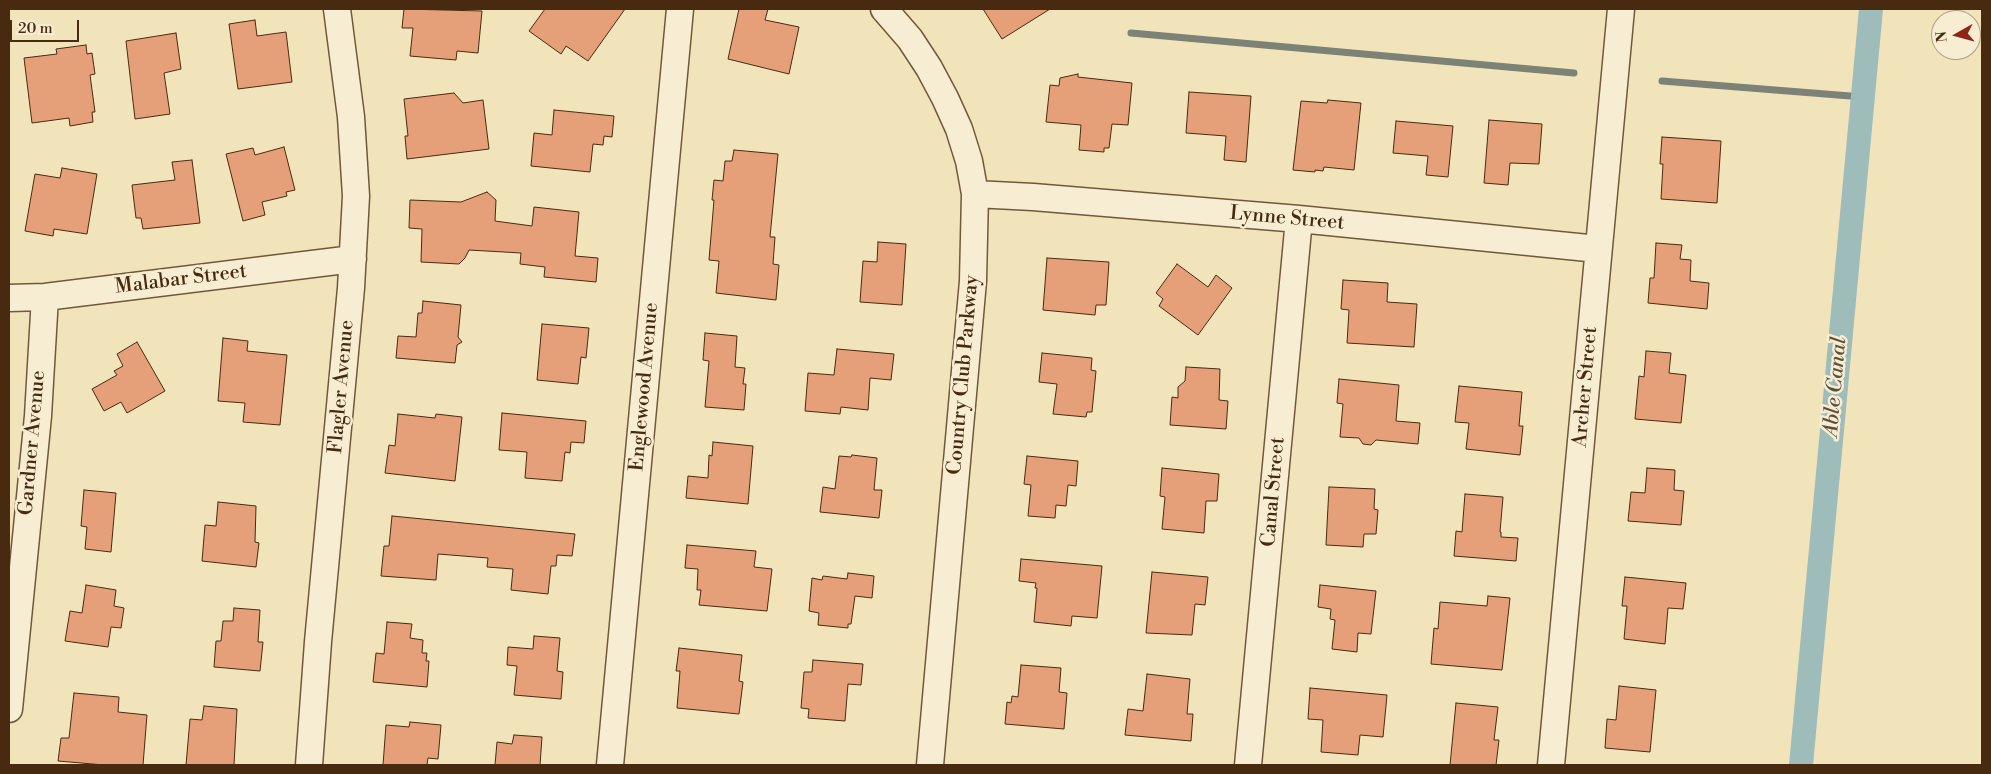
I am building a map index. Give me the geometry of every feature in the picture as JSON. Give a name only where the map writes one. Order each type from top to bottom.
[{"type":"street","name":"Flagler Avenue","points":[[308,765],[353,259],[356,196],[351,117],[338,9]]},
{"type":"street","name":"Englewood Avenue","points":[[610,765],[680,9]]},
{"type":"street","name":"Country Club Parkway","points":[[884,9],[910,39],[929,68],[945,98],[959,129],[969,161],[975,194],[973,281],[930,765]]},
{"type":"street","name":"Archer Street","points":[[1551,765],[1621,9]]},
{"type":"street","name":"Lynne Street","points":[[975,194],[1299,219],[1598,249]]},
{"type":"street","name":"Canal Street","points":[[1248,765],[1299,219]]},
{"type":"street","name":"Malabar Street","points":[[9,298],[44,297],[353,259]]},
{"type":"street","name":"Gardner Avenue","points":[[9,709],[38,416],[44,297]]},
{"type":"building","points":[[404,9],[482,11],[478,53],[457,51],[456,60],[410,56],[413,28],[402,28]]},
{"type":"building","points":[[545,9],[625,9],[588,61],[566,46],[561,54],[529,31]]},
{"type":"building","points":[[739,9],[768,9],[765,20],[799,27],[789,74],[728,59]]},
{"type":"building","points":[[983,9],[1050,9],[1002,39]]},
{"type":"building","points":[[255,20],[257,36],[286,32],[292,82],[238,89],[229,24]]},
{"type":"building","points":[[176,33],[181,69],[164,73],[170,114],[135,119],[126,41]]},
{"type":"building","points":[[86,45],[87,54],[92,53],[95,74],[90,75],[95,112],[92,112],[93,122],[70,126],[69,118],[32,123],[24,58],[57,54],[56,49]]},
{"type":"building","points":[[1078,74],[1078,77],[1132,83],[1128,125],[1112,124],[1109,148],[1104,148],[1104,152],[1079,150],[1081,125],[1046,122],[1050,85],[1059,86],[1060,78]]},
{"type":"building","points":[[1189,92],[1251,96],[1246,162],[1224,160],[1226,136],[1186,133]]},
{"type":"building","points":[[454,93],[463,103],[483,100],[489,149],[407,159],[405,136],[408,136],[404,99]]},
{"type":"building","points":[[1328,100],[1361,103],[1354,170],[1324,167],[1323,171],[1315,170],[1315,172],[1293,170],[1301,101],[1327,103]]},
{"type":"building","points":[[554,110],[614,116],[612,137],[604,136],[603,145],[593,144],[590,172],[531,166],[534,133],[552,135]]},
{"type":"building","points":[[1489,120],[1542,124],[1539,164],[1510,163],[1508,185],[1484,183]]},
{"type":"building","points":[[1396,121],[1453,126],[1448,177],[1426,175],[1428,156],[1393,153]]},
{"type":"building","points":[[1662,137],[1721,141],[1717,203],[1661,199],[1663,164],[1660,164]]},
{"type":"building","points":[[284,147],[295,190],[286,192],[287,196],[262,202],[265,215],[243,221],[226,154],[253,148],[255,155]]},
{"type":"building","points":[[734,150],[778,154],[770,237],[775,237],[773,264],[779,265],[776,300],[716,293],[719,261],[709,260],[714,180],[723,181],[725,161],[732,161]]},
{"type":"building","points":[[192,160],[200,223],[143,229],[141,218],[136,218],[132,185],[175,180],[172,162]]},
{"type":"building","points":[[62,168],[97,174],[87,234],[54,229],[53,236],[25,231],[35,174],[60,178]]},
{"type":"building","points":[[487,192],[496,200],[495,221],[532,226],[534,207],[579,212],[575,256],[598,258],[596,282],[544,277],[545,267],[520,264],[521,253],[469,250],[459,264],[421,262],[422,229],[409,228],[410,200],[461,202]]},
{"type":"building","points":[[878,242],[906,244],[902,305],[860,302],[863,261],[877,262]]},
{"type":"building","points":[[1656,243],[1682,245],[1680,259],[1691,260],[1690,281],[1709,283],[1707,309],[1648,303],[1650,278],[1654,278]]},
{"type":"building","points":[[1047,258],[1109,262],[1106,305],[1096,305],[1095,315],[1043,310]]},
{"type":"building","points":[[1177,264],[1208,287],[1216,275],[1232,288],[1198,335],[1159,306],[1163,299],[1156,293]]},
{"type":"building","points":[[1343,280],[1388,283],[1387,302],[1417,304],[1414,347],[1347,343],[1349,310],[1341,309]]},
{"type":"building","points":[[423,301],[461,305],[458,337],[462,342],[457,345],[455,363],[396,358],[398,336],[416,337],[418,313],[422,313]]},
{"type":"building","points":[[542,324],[589,328],[586,358],[581,357],[578,384],[537,380]]},
{"type":"building","points":[[705,333],[737,336],[735,367],[745,368],[743,384],[746,384],[744,410],[705,407],[709,361],[703,360]]},
{"type":"building","points":[[223,338],[248,341],[247,351],[287,355],[280,425],[243,422],[245,403],[218,401]]},
{"type":"building","points":[[137,342],[165,391],[127,413],[121,402],[104,411],[92,389],[117,375],[114,371],[123,366],[117,354]]},
{"type":"building","points":[[837,349],[894,354],[891,380],[870,378],[868,410],[841,407],[840,414],[805,411],[808,373],[834,375]]},
{"type":"building","points":[[1646,351],[1671,353],[1669,373],[1686,375],[1681,423],[1635,419],[1639,376],[1644,377]]},
{"type":"building","points":[[1042,353],[1092,358],[1091,370],[1096,371],[1092,412],[1087,412],[1086,417],[1053,414],[1057,384],[1039,382]]},
{"type":"building","points":[[1186,367],[1220,369],[1219,400],[1228,401],[1226,429],[1170,425],[1172,397],[1178,398],[1178,387],[1185,381]]},
{"type":"building","points":[[1339,379],[1399,385],[1396,421],[1420,423],[1418,444],[1376,440],[1371,445],[1363,444],[1359,438],[1340,437],[1343,404],[1337,403]]},
{"type":"building","points":[[1459,386],[1522,392],[1519,426],[1523,426],[1520,455],[1466,449],[1469,423],[1455,422]]},
{"type":"building","points":[[502,413],[586,421],[584,443],[571,442],[570,453],[565,452],[562,481],[525,478],[527,452],[499,450]]},
{"type":"building","points":[[398,414],[435,418],[436,414],[462,417],[455,481],[385,473],[389,445],[395,446]]},
{"type":"building","points":[[713,442],[753,446],[748,504],[686,498],[688,476],[708,478],[709,455],[712,456]]},
{"type":"building","points":[[852,455],[877,458],[874,490],[882,490],[879,518],[820,512],[823,487],[835,489],[839,456],[851,457]]},
{"type":"building","points":[[1027,456],[1078,461],[1076,486],[1068,485],[1066,506],[1056,505],[1055,518],[1028,516],[1031,485],[1024,484]]},
{"type":"building","points":[[1162,468],[1219,474],[1217,501],[1206,501],[1204,533],[1162,529],[1165,497],[1160,496]]},
{"type":"building","points":[[1647,468],[1675,470],[1674,490],[1684,491],[1681,525],[1628,521],[1631,492],[1645,493]]},
{"type":"building","points":[[1329,487],[1375,489],[1374,509],[1378,510],[1376,534],[1364,534],[1363,547],[1326,545]]},
{"type":"building","points":[[84,490],[116,493],[111,552],[85,549],[87,527],[81,526]]},
{"type":"building","points":[[1465,494],[1503,497],[1501,537],[1518,538],[1516,561],[1454,556],[1456,531],[1462,532]]},
{"type":"building","points":[[218,502],[256,506],[255,542],[259,543],[256,567],[202,561],[205,525],[216,526]]},
{"type":"building","points":[[392,516],[575,534],[572,556],[557,555],[556,566],[551,566],[548,594],[511,590],[513,569],[487,567],[488,558],[438,554],[436,580],[381,576],[384,546],[389,546]]},
{"type":"building","points":[[687,545],[756,551],[754,567],[772,569],[767,611],[699,605],[701,590],[697,590],[698,569],[685,568]]},
{"type":"building","points":[[1021,559],[1102,566],[1097,618],[1072,616],[1071,626],[1034,622],[1036,583],[1019,581]]},
{"type":"building","points":[[1152,572],[1208,577],[1205,605],[1195,604],[1192,635],[1146,633]]},
{"type":"building","points":[[848,573],[874,576],[872,598],[855,596],[851,624],[848,624],[848,628],[818,625],[819,613],[809,611],[812,578],[822,580],[823,576],[847,579]]},
{"type":"building","points":[[1625,577],[1686,583],[1683,609],[1668,608],[1665,644],[1624,639],[1627,606],[1622,606]]},
{"type":"building","points":[[86,585],[116,590],[114,606],[124,608],[121,628],[111,627],[108,647],[65,641],[70,611],[82,613]]},
{"type":"building","points":[[1320,585],[1376,591],[1371,634],[1358,633],[1357,652],[1332,649],[1335,620],[1330,619],[1331,609],[1318,607]]},
{"type":"building","points":[[1488,596],[1510,598],[1502,670],[1431,664],[1434,628],[1438,629],[1440,602],[1487,606]]},
{"type":"building","points":[[234,608],[260,610],[258,642],[263,642],[260,671],[214,667],[216,641],[221,641],[223,621],[233,621]]},
{"type":"building","points":[[387,622],[412,624],[410,638],[423,640],[422,653],[427,653],[426,661],[429,661],[427,687],[373,682],[376,653],[384,654]]},
{"type":"building","points":[[534,636],[560,638],[557,671],[563,672],[561,699],[514,695],[517,666],[507,665],[508,647],[533,649]]},
{"type":"building","points":[[679,648],[742,655],[739,681],[743,682],[739,714],[677,708],[680,671],[676,671]]},
{"type":"building","points":[[813,660],[863,664],[861,685],[848,684],[845,721],[808,718],[809,709],[801,708],[804,672],[812,672]]},
{"type":"building","points":[[1021,665],[1061,668],[1059,692],[1067,693],[1064,729],[1005,724],[1007,702],[1011,703],[1012,696],[1018,697]]},
{"type":"building","points":[[1147,674],[1190,679],[1187,714],[1193,714],[1191,741],[1125,735],[1128,709],[1143,711]]},
{"type":"building","points":[[1619,686],[1656,690],[1650,752],[1605,748],[1607,719],[1616,720]]},
{"type":"building","points":[[1310,688],[1387,695],[1383,737],[1360,735],[1358,755],[1321,752],[1323,720],[1308,719]]},
{"type":"building","points":[[74,693],[119,697],[118,712],[147,715],[143,765],[104,765],[58,761],[61,738],[69,738]]},
{"type":"building","points":[[1456,703],[1498,707],[1494,740],[1499,740],[1496,765],[1450,765]]},
{"type":"building","points":[[204,706],[237,709],[234,765],[186,765],[190,719],[202,720]]},
{"type":"building","points":[[410,722],[441,725],[438,759],[428,758],[427,765],[383,765],[386,725],[409,727]]},
{"type":"building","points":[[514,735],[542,737],[540,765],[495,765],[497,742],[512,744]]},
{"type":"waterway","name":"Able Canal","points":[[1801,765],[1871,9]]},
{"type":"waterway","points":[[1131,33],[1574,73]]},
{"type":"waterway","points":[[1662,81],[1863,97]]}]
